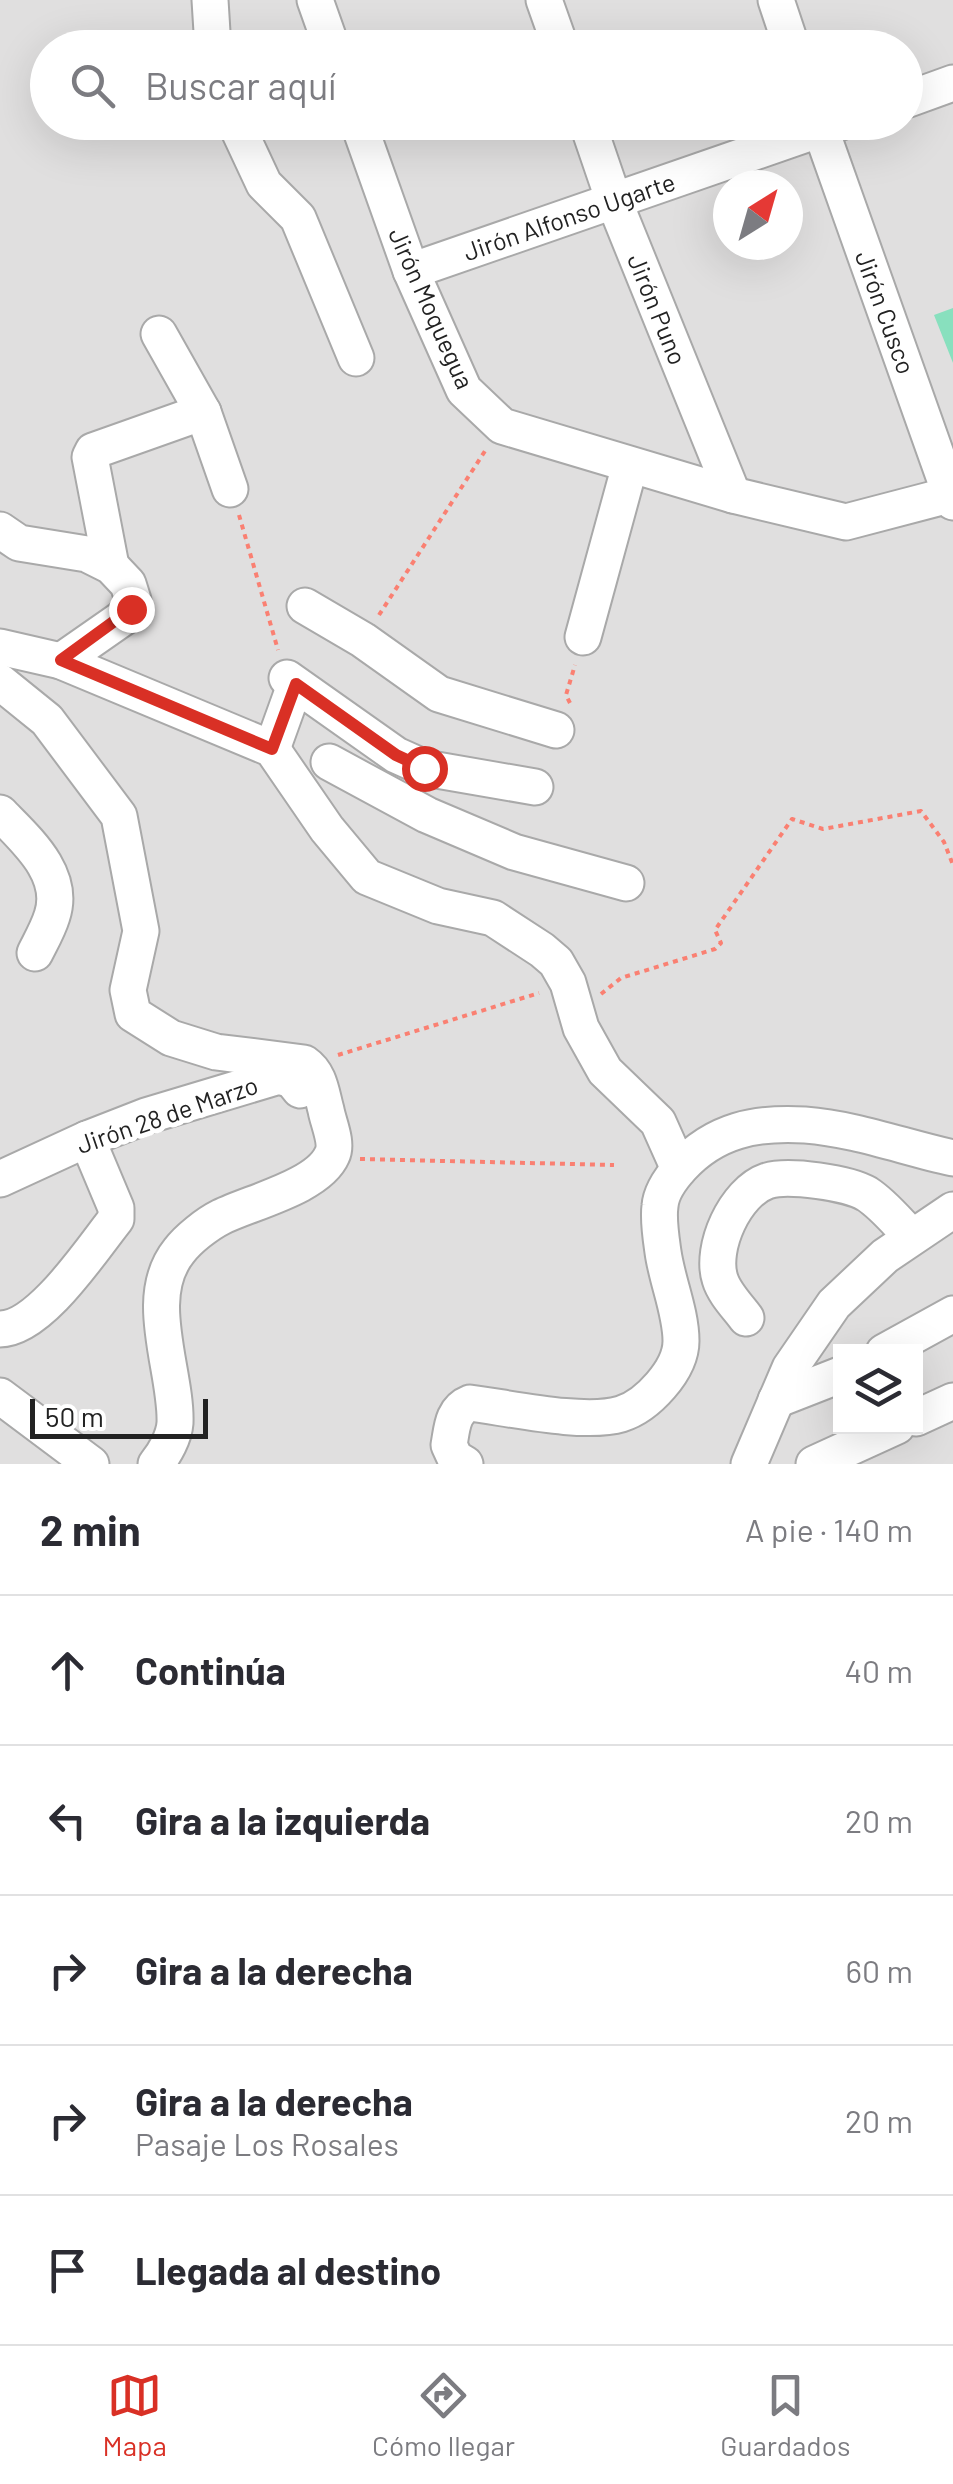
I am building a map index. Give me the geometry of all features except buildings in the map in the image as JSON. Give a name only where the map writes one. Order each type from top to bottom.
[{"type":"street","points":[[210,0],[212,30]]},
{"type":"street","points":[[315,0],[326,30]]},
{"type":"street","points":[[544,0],[554,30]]},
{"type":"street","points":[[776,0],[786,30]]},
{"type":"street","points":[[923,94],[953,83]]},
{"type":"street","points":[[243,140],[264,184],[298,218],[356,358]]},
{"type":"street","name":"Jirón Moquegua","points":[[364,140],[411,271],[464,390],[502,426],[732,495],[846,522],[952,496]]},
{"type":"street","name":"Jirón Puno","points":[[593,140],[732,495]]},
{"type":"street","name":"Jirón Alfonso Ugarte","points":[[411,271],[785,140]]},
{"type":"street","name":"Jirón Cusco","points":[[832,140],[952,496]]},
{"type":"street","points":[[159,334],[203,412],[230,489]]},
{"type":"street","points":[[112,566],[92,451],[203,412]]},
{"type":"street","points":[[583,638],[630,464]]},
{"type":"street","points":[[0,530],[19,544],[86,554],[112,566],[128,584],[133,600],[131,609],[61,660]]},
{"type":"street","points":[[306,606],[363,640],[439,694],[556,730]]},
{"type":"street","points":[[0,648],[61,660],[272,749],[327,829],[367,876],[438,906],[493,918],[542,950],[556,962],[568,983],[580,1028],[605,1071],[658,1122],[679,1169]]},
{"type":"street","points":[[272,749],[291,681],[396,755],[424,768],[536,788]]},
{"type":"street","points":[[0,682],[47,720],[116,810],[140,931],[128,990],[133,1014],[171,1038],[292,1070],[316,1124],[318,1170],[216,1219],[178,1252],[164,1286],[163,1338],[175,1424],[166,1452],[156,1464]]},
{"type":"street","points":[[328,762],[426,814],[514,852],[626,882]]},
{"type":"street","points":[[0,813],[31,846],[51,879],[54,912],[35,953]]},
{"type":"street","name":"Jirón 28 de Marzo","points":[[0,1179],[146,1116],[292,1070]]},
{"type":"street","points":[[465,1464],[455,1458],[449,1446],[454,1418],[462,1406],[581,1416],[616,1415],[628,1411],[668,1376],[681,1341],[662,1250],[660,1204],[679,1169],[704,1145],[755,1125],[780,1124],[866,1134],[953,1158]]},
{"type":"street","points":[[0,1329],[14,1329],[55,1296],[116,1219],[116,1208],[87,1139]]},
{"type":"street","points":[[746,1318],[720,1281],[717,1252],[724,1228],[748,1195],[767,1181],[847,1185],[866,1194],[912,1237]]},
{"type":"street","points":[[749,1464],[803,1346],[834,1304],[872,1268],[953,1210]]},
{"type":"street","points":[[899,1344],[953,1314]]},
{"type":"street","points":[[776,1400],[833,1378]]},
{"type":"street","points":[[0,1396],[91,1464]]},
{"type":"street","points":[[923,1415],[953,1401]]},
{"type":"street","points":[[814,1464],[880,1434]]},
{"type":"path","points":[[363,640],[502,426]]},
{"type":"path","points":[[230,489],[291,681]]},
{"type":"path","points":[[580,1028],[600,994],[621,978],[715,950],[720,943],[716,930],[792,819],[823,829],[920,812],[944,842],[953,865]]},
{"type":"path","points":[[292,1070],[568,983]]},
{"type":"path","points":[[318,1170],[614,1165]]},
{"type":"shaded area","points":[[0,0],[953,0],[953,1464],[0,1464]]},
{"type":"green space","points":[[953,308],[953,363],[934,315]]},
{"type":"route","points":[[131,609],[61,660],[272,749],[296,684],[396,755],[424,768]]}]
